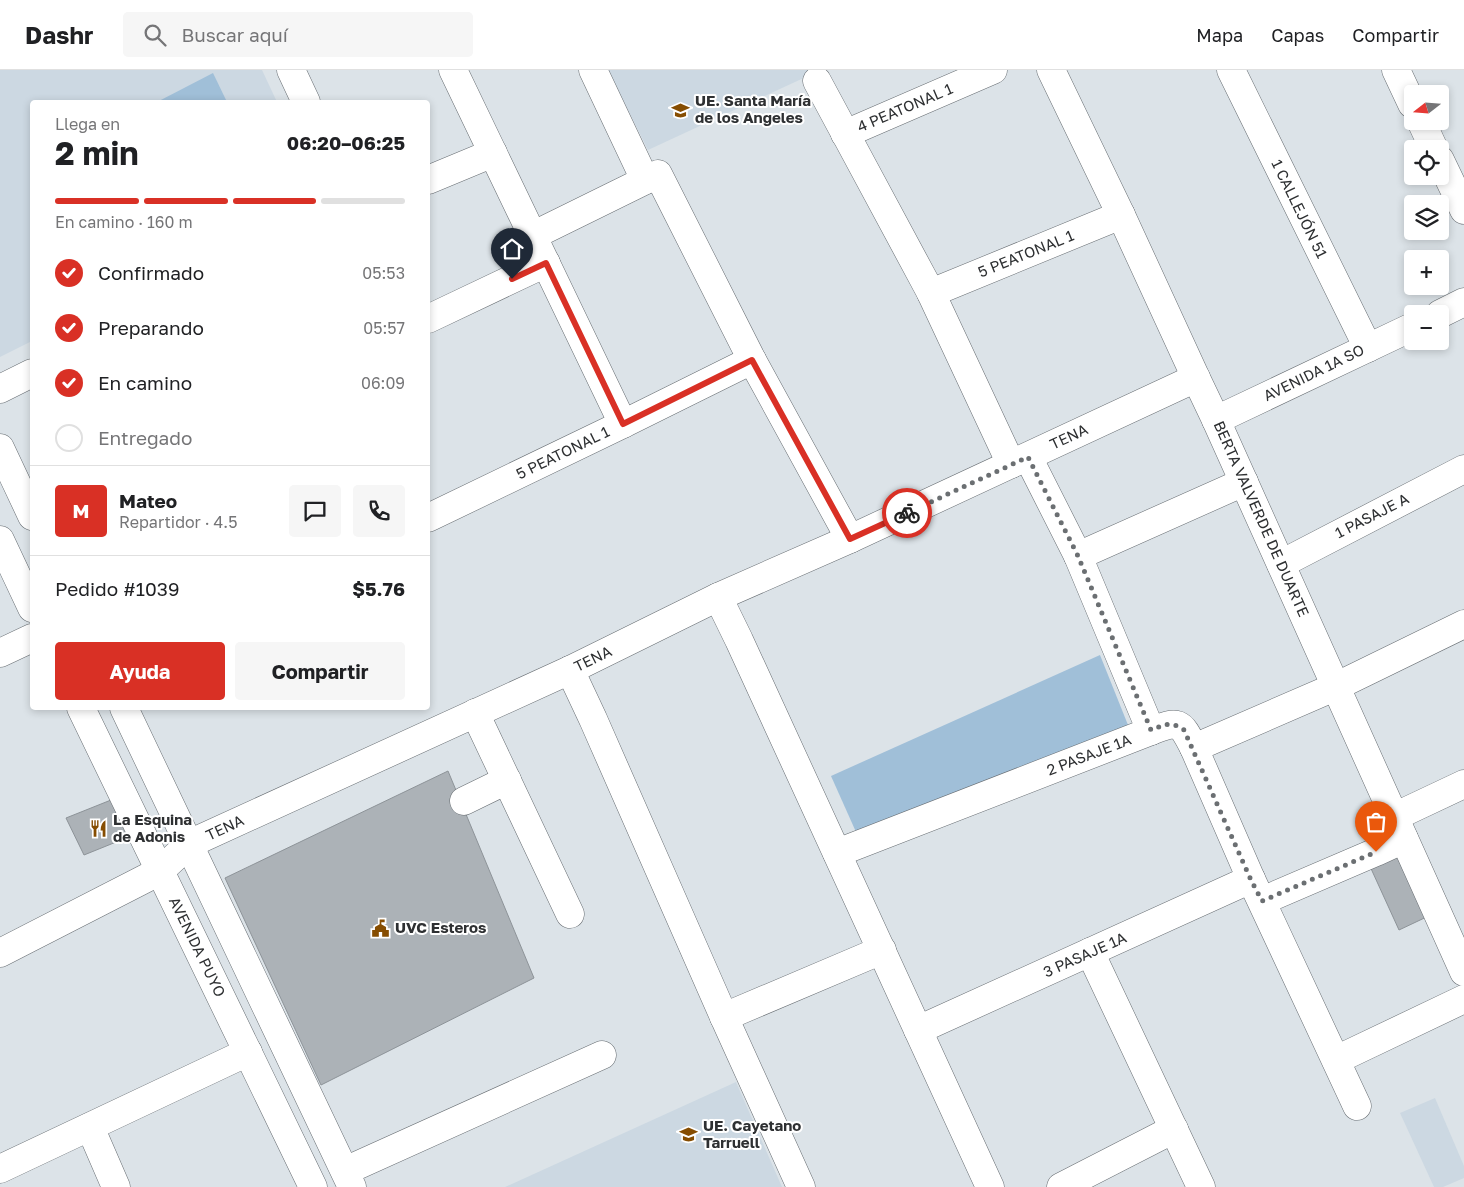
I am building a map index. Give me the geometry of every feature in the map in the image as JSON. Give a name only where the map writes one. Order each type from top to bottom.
[{"type":"street","points":[[291,70],[305,100]]},
{"type":"street","points":[[453,70],[623,424]]},
{"type":"street","points":[[593,70],[850,539]]},
{"type":"street","name":"4 PEATONAL 1","points":[[845,134],[992,70]]},
{"type":"street","name":"BERTA VALVERDE DE DUARTE","points":[[1052,70],[1216,420],[1337,686],[1399,828],[1461,955]]},
{"type":"street","name":"1 CALLEJÓN 51","points":[[1231,70],[1368,348]]},
{"type":"street","points":[[1396,70],[1404,87]]},
{"type":"street","points":[[818,81],[1019,460],[1078,556],[1151,730]]},
{"type":"street","points":[[430,179],[493,153]]},
{"type":"street","points":[[532,236],[652,177]]},
{"type":"street","points":[[1449,179],[1464,210]]},
{"type":"street","name":"5 PEATONAL 1","points":[[931,293],[1121,215]]},
{"type":"street","points":[[430,318],[546,263]]},
{"type":"street","points":[[1449,310],[1464,302]]},
{"type":"street","name":"AVENIDA 1A SO","points":[[1216,420],[1404,331]]},
{"type":"street","name":"5 PEATONAL 1","points":[[430,517],[752,360]]},
{"type":"street","points":[[0,389],[30,374]]},
{"type":"street","name":"TENA","points":[[0,953],[160,871],[189,844],[570,670],[718,598],[850,539],[1196,378]]},
{"type":"street","points":[[0,448],[30,509]]},
{"type":"street","name":"1 PASAJE A","points":[[1281,564],[1464,469]]},
{"type":"street","points":[[1078,556],[1244,482]]},
{"type":"street","points":[[0,540],[30,604]]},
{"type":"street","points":[[718,598],[744,649],[990,1187]]},
{"type":"street","points":[[1357,1106],[1257,890],[1194,748],[1337,686],[1464,624]]},
{"type":"street","points":[[0,653],[30,639]]},
{"type":"street","points":[[570,670],[800,1187]]},
{"type":"street","name":"AVENIDA PUYO","points":[[82,710],[313,1187]]},
{"type":"street","points":[[125,710],[348,1179],[602,1054]]},
{"type":"street","points":[[475,713],[570,914]]},
{"type":"street","name":"2 PASAJE 1A","points":[[837,853],[1168,724],[1176,724],[1184,730],[1194,748]]},
{"type":"street","points":[[464,801],[507,780]]},
{"type":"street","points":[[1399,828],[1464,784]]},
{"type":"street","name":"3 PASAJE 1A","points":[[918,1030],[1090,952],[1257,890],[1376,852],[1399,828]]},
{"type":"street","points":[[724,1017],[882,950]]},
{"type":"street","points":[[1090,952],[1201,1187]]},
{"type":"street","points":[[1336,1060],[1464,998]]},
{"type":"street","points":[[0,1169],[248,1052]]},
{"type":"street","points":[[90,1127],[116,1187]]},
{"type":"street","points":[[1061,1187],[1174,1129]]},
{"type":"shaded area","points":[[0,70],[262,70],[276,100],[30,100],[30,342],[0,357]]},
{"type":"shaded area","name":"UE. Santa María de los Angeles","points":[[608,70],[821,70],[648,150]]},
{"type":"shaded area","points":[[213,73],[226,100],[161,100]]},
{"type":"shaded area","points":[[1100,655],[1128,725],[856,832],[831,776]]},
{"type":"shaded area","name":"UE. Cayetano Tarruell","points":[[736,1082],[782,1187],[505,1187]]},
{"type":"shaded area","points":[[1435,1098],[1464,1166],[1464,1178],[1443,1187],[1434,1187],[1400,1113]]},
{"type":"building","name":"UVC Esteros","points":[[448,771],[534,978],[321,1085],[225,878]]},
{"type":"building","name":"La Esquina de Adonis","points":[[111,800],[131,836],[84,855],[66,818]]},
{"type":"building","points":[[1403,843],[1435,913],[1399,930],[1368,862]]},
{"type":"way so far","points":[[907,513],[1028,457],[1078,556],[1151,730],[1168,724],[1176,724],[1184,730],[1194,748],[1251,880],[1262,901],[1376,852]]},
{"type":"place","name":"UE. Santa María de los Angeles","points":[[681,110]]},
{"type":"place","name":"La Esquina de Adonis","points":[[99,829]]},
{"type":"place","name":"UVC Esteros","points":[[381,928]]},
{"type":"place","name":"UE. Cayetano Tarruell","points":[[689,1135]]},
{"type":"route","points":[[512,279],[546,263],[623,424],[752,360],[850,539],[907,513]]}]
